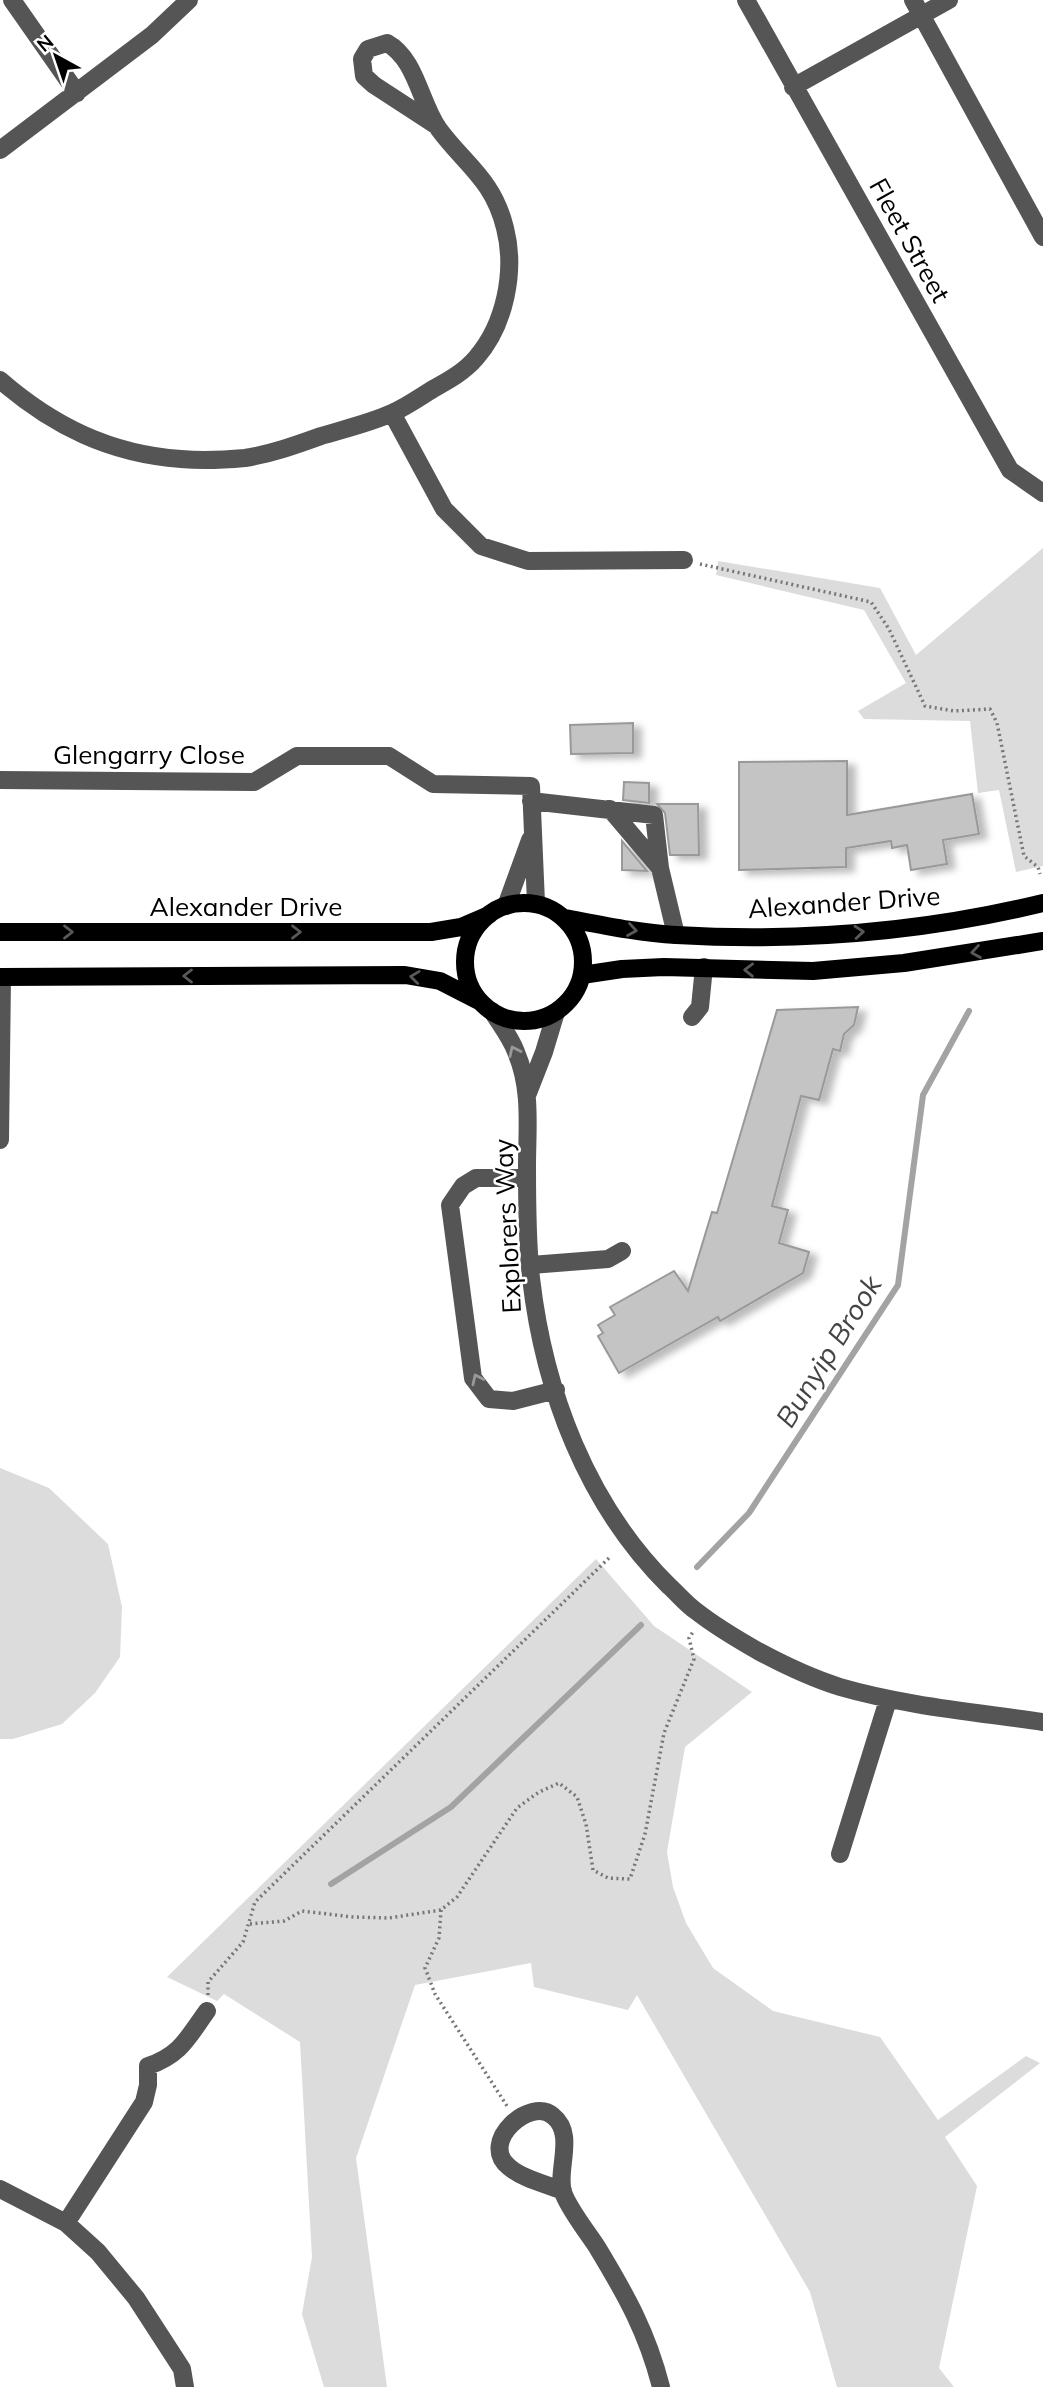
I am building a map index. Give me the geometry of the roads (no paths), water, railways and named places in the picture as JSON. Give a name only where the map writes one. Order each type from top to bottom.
[{"type":"main road","name":"Alexander Drive","points":[[565,918],[676,935],[794,937],[893,929],[958,920],[1043,903]]},
{"type":"main road","points":[[1,977],[405,975],[440,981],[485,1006],[517,1021],[537,1020],[556,1012],[571,999],[582,975],[584,955],[581,943],[565,918],[548,907],[536,904],[506,906],[489,915],[475,930],[466,961],[467,982],[485,1006]]},
{"type":"main road","name":"Alexander Drive","points":[[0,932],[430,932],[461,927],[489,915]]},
{"type":"main road","points":[[582,975],[622,969],[704,967],[813,971],[904,963],[1043,941]]},
{"type":"street","points":[[12,0],[77,93]]},
{"type":"street","points":[[0,150],[152,35],[189,0]]},
{"type":"street","name":"Fleet Street","points":[[746,0],[1010,470],[1043,493]]},
{"type":"street","points":[[793,87],[917,8],[949,0]]},
{"type":"street","points":[[917,8],[1043,237]]},
{"type":"street","points":[[0,380],[33,407],[87,437],[118,447],[178,459],[210,461],[275,452],[392,413],[460,374],[489,340],[500,316],[508,285],[506,230],[489,186],[437,127],[364,76],[362,59],[368,49],[387,43],[394,47],[409,68],[437,127]]},
{"type":"street","points":[[392,413],[444,509],[481,546],[528,561],[684,560]]},
{"type":"street","name":"Glengarry Close","points":[[0,780],[254,782],[297,756],[389,756],[433,784],[531,786],[531,801]]},
{"type":"street","points":[[536,904],[531,801],[654,815],[660,868],[676,935]]},
{"type":"street","points":[[610,809],[660,868]]},
{"type":"street","points":[[506,906],[532,833]]},
{"type":"street","points":[[692,1017],[700,1007],[704,967]]},
{"type":"street","points":[[0,1140],[1,977]]},
{"type":"street","name":"Explorers Way","points":[[485,1006],[516,1052],[528,1093],[527,1178],[531,1265],[540,1327],[556,1390],[585,1469],[614,1521],[660,1577],[703,1616],[735,1638],[786,1666],[839,1687],[888,1700],[1043,1722]]},
{"type":"street","name":"Explorers Way","points":[[528,1093],[556,1012]]},
{"type":"street","points":[[527,1178],[476,1178],[463,1186],[450,1205],[471,1365],[473,1378],[489,1399],[513,1401],[556,1390]]},
{"type":"street","points":[[531,1265],[608,1259],[622,1251]]},
{"type":"street","points":[[840,1854],[888,1700]]},
{"type":"street","points":[[66,2222],[144,2102],[148,2066],[166,2060],[178,2051],[207,2011]]},
{"type":"street","points":[[563,2191],[512,2169],[503,2160],[499,2151],[500,2142],[516,2119],[542,2111],[550,2113],[559,2123],[564,2143],[563,2191],[637,2317],[652,2352],[661,2387]]},
{"type":"street","points":[[0,2189],[66,2222],[98,2252],[136,2298],[182,2369],[185,2387]]},
{"type":"waterway","name":"Bunyip Brook","points":[[697,1567],[749,1513],[898,1285],[923,1095],[969,1011]]},
{"type":"waterway","name":"Bunyip Brook","points":[[331,1884],[451,1807],[641,1625]]}]
